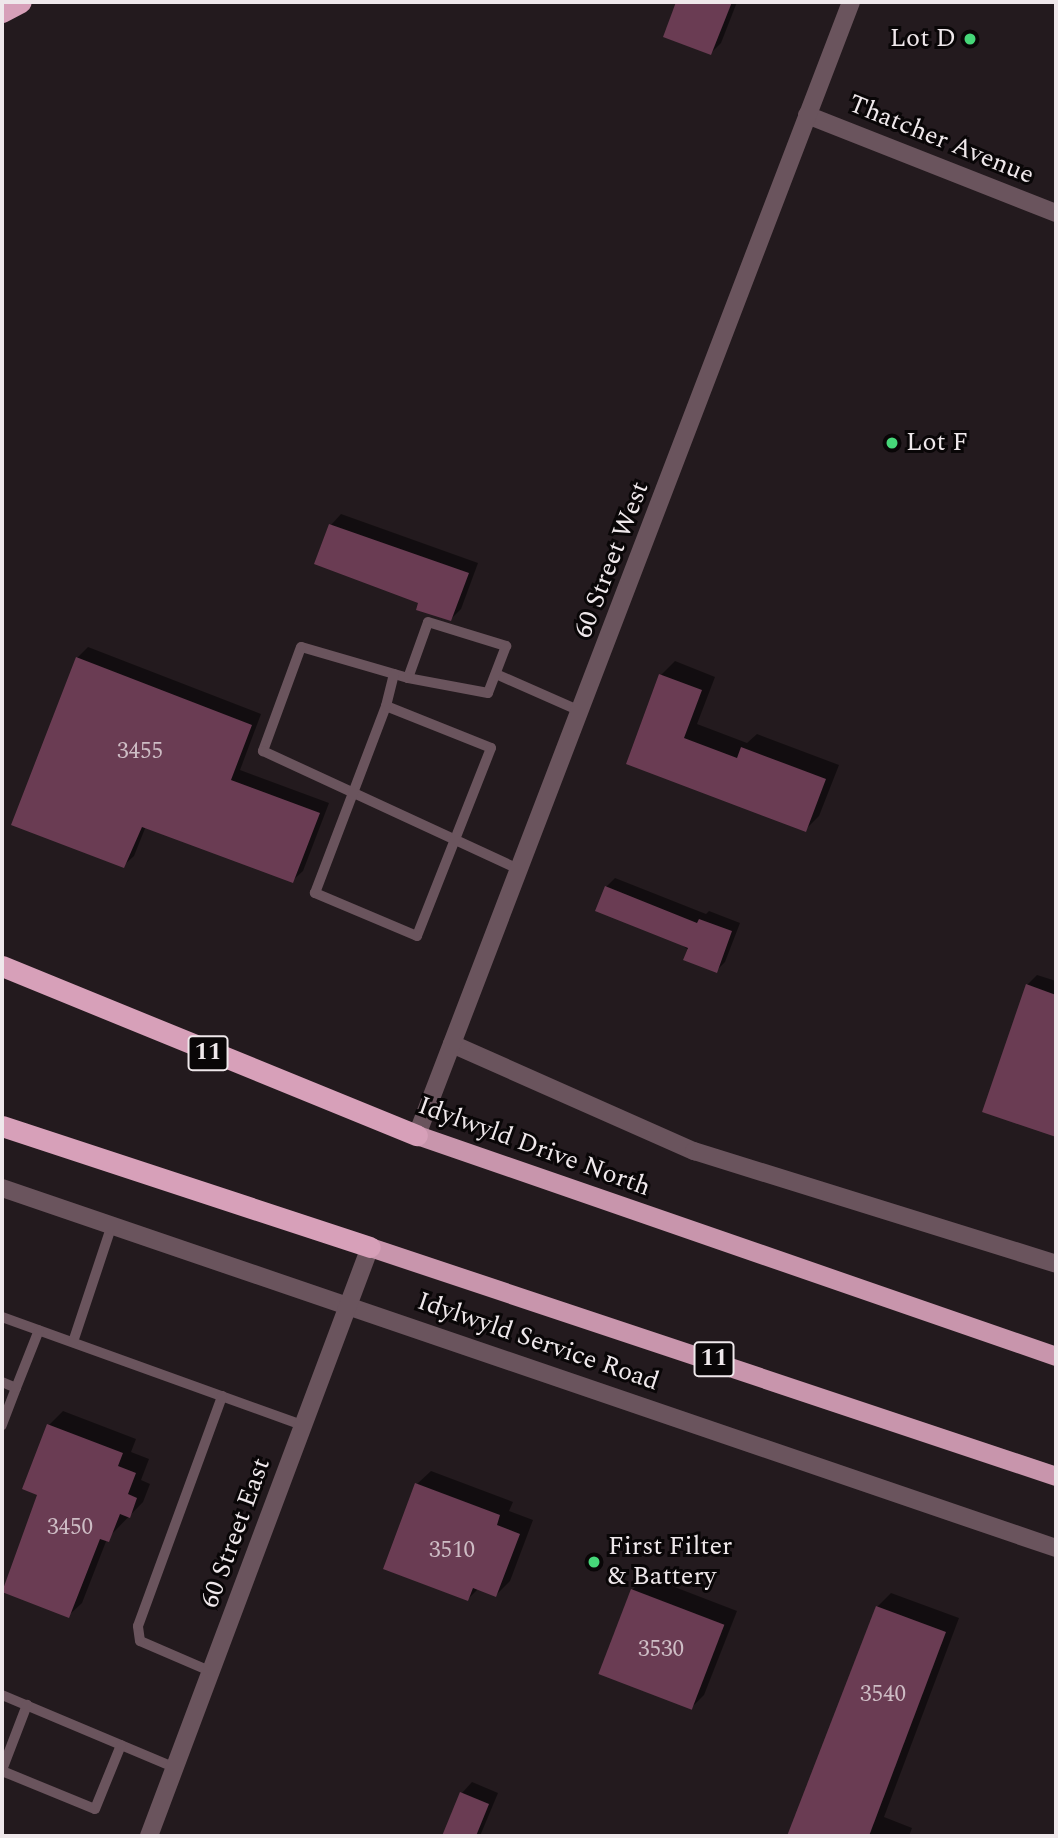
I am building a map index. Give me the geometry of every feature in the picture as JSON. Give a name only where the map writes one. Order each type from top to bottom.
[{"type":"highway","points":[[2,12],[21,2]]},
{"type":"highway","name":"Idylwyld Drive North","points":[[2,966],[416,1135],[1056,1356]]},
{"type":"highway","name":"11","points":[[2,1126],[1056,1476]]},
{"type":"street","name":"60 Street West","points":[[416,1135],[582,712],[851,2]]},
{"type":"street","name":"Thatcher Avenue","points":[[807,115],[1056,213]]},
{"type":"street","name":"Idylwyld Drive North","points":[[452,1044],[694,1151],[1056,1264]]},
{"type":"street","name":"Idylwyld Service Road","points":[[2,1188],[1056,1548]]},
{"type":"street","name":"60 Street East","points":[[149,1836],[370,1247]]},
{"type":"lane","points":[[408,678],[428,622],[506,646],[488,694],[408,678],[301,647],[263,751],[454,842],[520,870]]},
{"type":"lane","points":[[386,706],[491,748],[417,936],[315,893],[386,706],[394,674]]},
{"type":"lane","points":[[496,674],[582,712]]},
{"type":"lane","points":[[73,1342],[112,1225]]},
{"type":"lane","points":[[2,1317],[304,1426]]},
{"type":"lane","points":[[2,1425],[39,1330]]},
{"type":"lane","points":[[2,1382],[16,1388]]},
{"type":"lane","points":[[212,1672],[140,1641],[138,1626],[222,1396]]},
{"type":"lane","points":[[2,1695],[176,1768]]},
{"type":"lane","points":[[27,1705],[2,1771],[95,1809],[121,1745]]},
{"type":"building","points":[[676,2],[732,2],[711,55],[663,37]]},
{"type":"building","points":[[329,524],[469,573],[451,621],[416,610],[418,603],[314,564]]},
{"type":"building","points":[[76,657],[252,725],[231,780],[320,813],[293,883],[142,827],[124,868],[11,825]]},
{"type":"building","points":[[659,674],[702,690],[684,738],[737,758],[741,747],[826,779],[806,832],[626,764]]},
{"type":"building","points":[[605,886],[697,923],[699,919],[732,931],[717,973],[683,960],[688,948],[595,911]]},
{"type":"building","points":[[1026,984],[1056,995],[1056,1137],[982,1112]]},
{"type":"building","points":[[47,1424],[123,1453],[118,1466],[136,1473],[128,1494],[137,1498],[130,1518],[120,1514],[109,1542],[100,1539],[69,1618],[2,1592],[37,1495],[22,1489]]},
{"type":"building","points":[[415,1483],[500,1515],[497,1525],[520,1534],[496,1597],[473,1588],[468,1601],[383,1569]]},
{"type":"building","points":[[631,1589],[724,1625],[692,1710],[598,1674]]},
{"type":"building","points":[[876,1606],[946,1632],[869,1836],[787,1836]]},
{"type":"building","points":[[460,1792],[489,1804],[476,1836],[442,1836]]},
{"type":"place","name":"Lot D","points":[[970,39]]},
{"type":"place","name":"Lot F","points":[[892,443]]},
{"type":"place","name":"First Filter & Battery","points":[[594,1562]]}]
